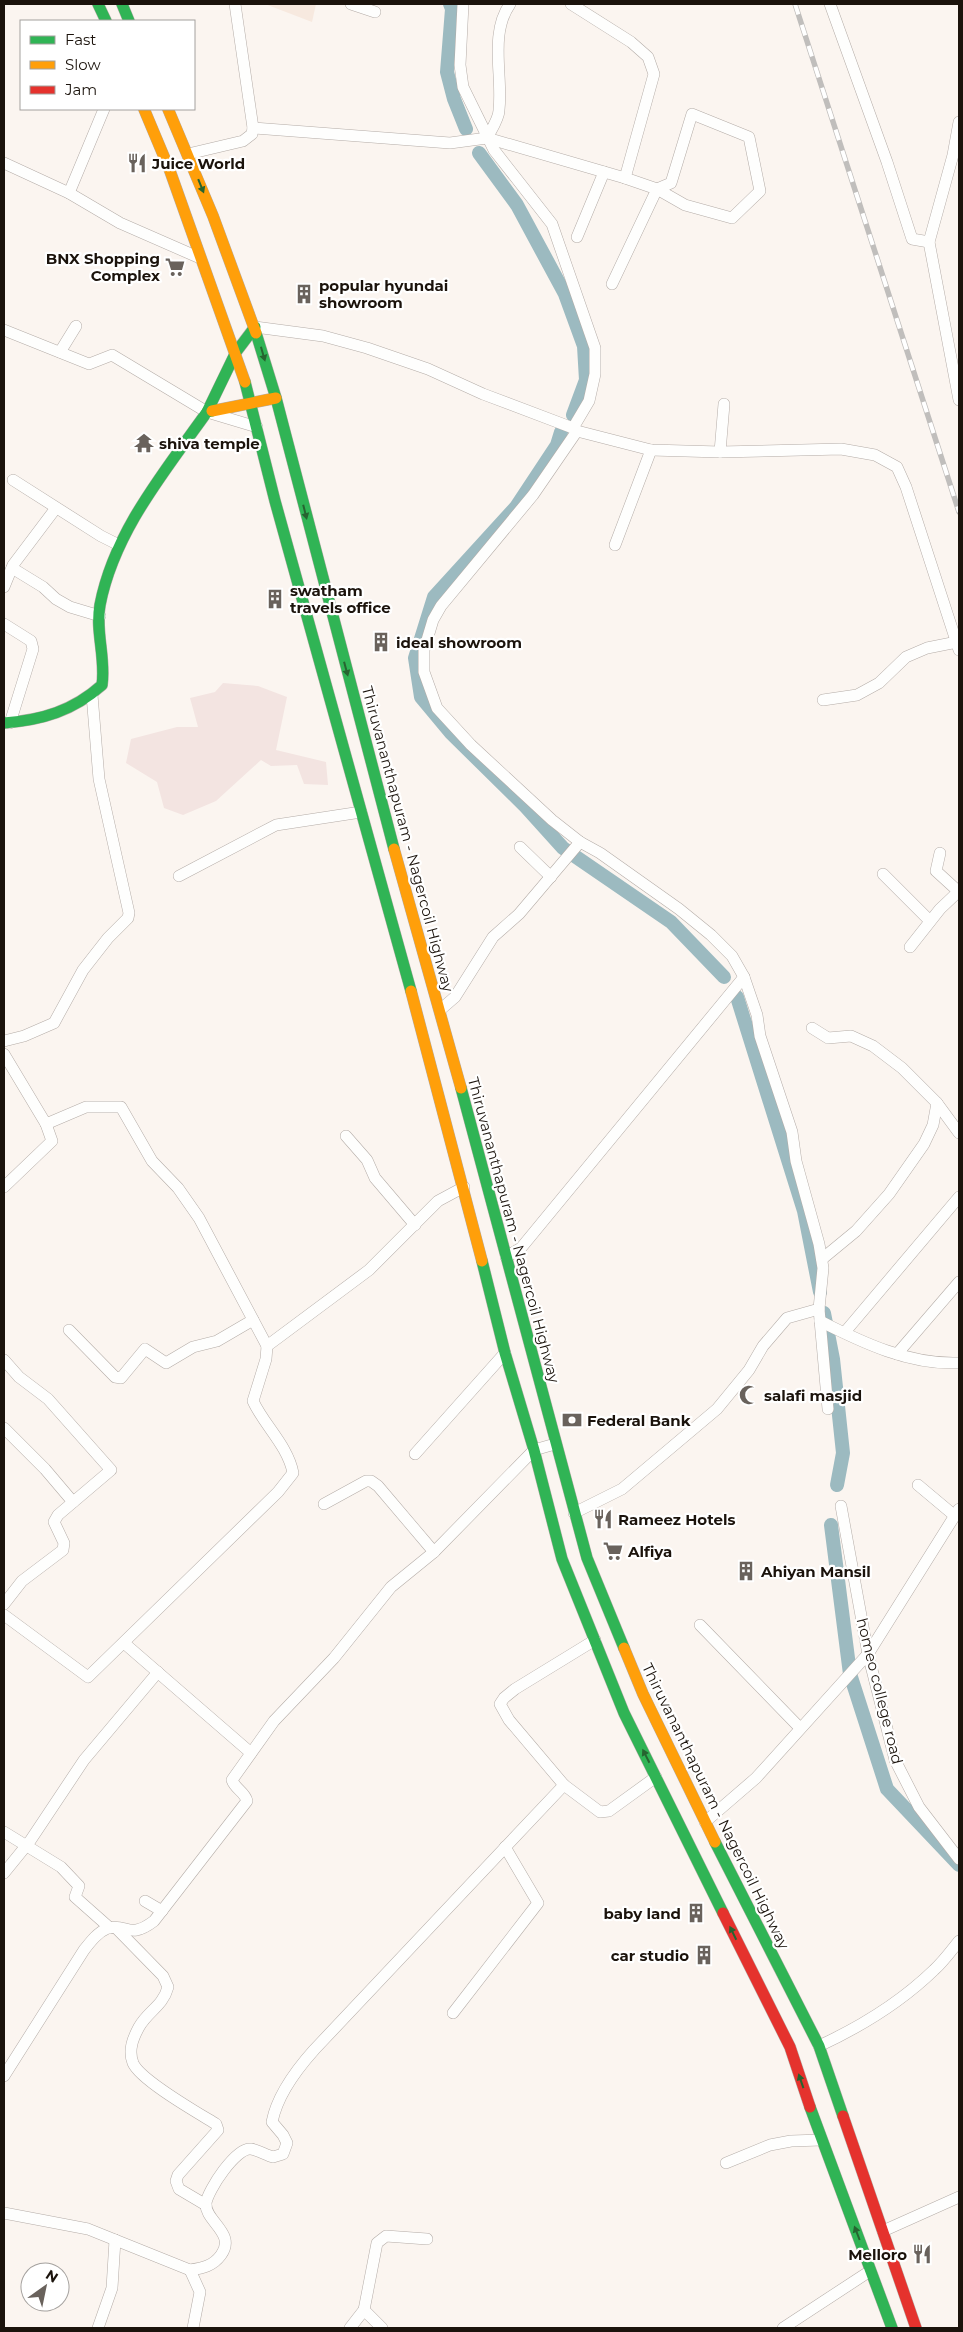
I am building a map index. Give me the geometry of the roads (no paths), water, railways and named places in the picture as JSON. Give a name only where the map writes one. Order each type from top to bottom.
[{"type":"main road","points":[[98,4],[106,20]]},
{"type":"main road","points":[[122,4],[129,20]]},
{"type":"main road","points":[[144,110],[170,172],[236,352],[251,402],[464,1186],[505,1353],[534,1450],[562,1559],[624,1713],[790,2047],[821,2140],[892,2328]]},
{"type":"main road","name":"Thiruvananthapuram - Nagercoil Highway","points":[[168,110],[231,258],[256,327],[399,870],[440,1010],[587,1558],[643,1694],[704,1822],[819,2046],[916,2328]]},
{"type":"main road","points":[[7,723],[27,722],[54,716],[92,695],[102,685],[100,606],[119,545],[157,484],[207,412],[236,352],[256,327]]},
{"type":"main road","points":[[207,412],[276,398]]},
{"type":"street","points":[[188,154],[243,141],[252,134],[253,128],[235,4]]},
{"type":"street","points":[[351,4],[375,12]]},
{"type":"street","points":[[463,4],[460,65],[463,87],[487,138],[552,224],[595,348],[595,374],[588,401],[575,430],[533,495],[441,606],[433,620],[427,639],[424,672],[438,708],[451,725],[579,843],[600,853],[711,935],[732,956],[744,977],[757,1015],[760,1036],[767,1061],[792,1132],[796,1162],[823,1264],[820,1315],[828,1409]]},
{"type":"street","points":[[487,138],[500,112],[498,54],[505,10],[510,4]]},
{"type":"street","points":[[571,4],[631,42],[648,57],[654,74],[625,178]]},
{"type":"street","points":[[830,4],[884,153],[912,239],[929,242]]},
{"type":"street","points":[[70,194],[104,110]]},
{"type":"street","points":[[253,128],[450,143],[487,138],[508,142],[625,178],[657,189],[684,205],[732,218],[760,191],[749,137],[692,114],[671,183],[657,189],[612,284]]},
{"type":"street","points":[[959,122],[953,155],[929,242],[959,400]]},
{"type":"street","points":[[4,163],[70,194],[120,223],[200,258]]},
{"type":"street","points":[[576,237],[604,172]]},
{"type":"street","points":[[60,352],[76,326]]},
{"type":"street","points":[[256,327],[323,336],[367,348],[428,369],[484,394],[575,430],[651,450],[720,452],[842,449],[875,455],[897,467],[906,488],[958,646],[927,648],[906,657],[878,683],[857,694],[823,700]]},
{"type":"street","points":[[4,330],[90,364],[112,355],[207,412],[257,427]]},
{"type":"street","points":[[720,452],[724,404]]},
{"type":"street","points":[[615,545],[651,450]]},
{"type":"street","points":[[13,480],[119,545]]},
{"type":"street","points":[[4,587],[12,568],[56,508]]},
{"type":"street","points":[[12,568],[43,587],[56,599],[70,607],[100,616]]},
{"type":"street","points":[[4,624],[31,642],[33,649],[7,723]]},
{"type":"street","points":[[4,1041],[24,1036],[54,1024],[83,970],[108,938],[128,918],[130,913],[99,779],[92,695]]},
{"type":"street","points":[[179,876],[276,825],[361,812]]},
{"type":"street","points":[[440,1010],[455,997],[493,937],[519,914],[579,843]]},
{"type":"street","points":[[520,847],[551,877]]},
{"type":"street","points":[[910,947],[940,909],[959,891],[936,871],[940,853]]},
{"type":"street","points":[[882,874],[930,922]]},
{"type":"street","points":[[506,1257],[521,1248],[744,977]]},
{"type":"street","points":[[812,1028],[828,1038],[851,1036],[872,1046],[902,1068],[938,1103],[959,1133]]},
{"type":"street","points":[[4,1054],[46,1124],[52,1141],[4,1187]]},
{"type":"street","points":[[823,1264],[889,1194],[924,1144],[933,1125],[938,1103]]},
{"type":"street","points":[[4,1615],[88,1677],[278,1492],[293,1473],[291,1463],[260,1415],[253,1400],[266,1359],[267,1346],[199,1218],[178,1188],[152,1161],[121,1107],[86,1108],[46,1124]]},
{"type":"street","points":[[346,1136],[367,1160],[375,1178],[415,1225]]},
{"type":"street","points":[[267,1346],[369,1270],[438,1201],[464,1186]]},
{"type":"street","points":[[844,1332],[959,1197]]},
{"type":"street","points":[[897,1354],[959,1282]]},
{"type":"street","points":[[574,1513],[622,1489],[716,1409],[749,1370],[763,1346],[788,1318],[820,1315],[844,1332],[897,1354],[938,1364],[959,1363]]},
{"type":"street","points":[[69,1330],[116,1377],[121,1378],[145,1349],[166,1363],[193,1347],[217,1341],[253,1320]]},
{"type":"street","points":[[416,1454],[505,1353]]},
{"type":"street","points":[[4,1360],[19,1378],[48,1399],[111,1470],[58,1515],[54,1522],[64,1543],[63,1550],[22,1581],[4,1604]]},
{"type":"street","points":[[4,1428],[45,1469],[73,1502]]},
{"type":"street","points":[[4,2076],[84,1950],[97,1934],[114,1928],[134,1931],[144,1928],[154,1921],[247,1801],[246,1796],[232,1780],[274,1721],[334,1658],[391,1587],[434,1552],[534,1450],[555,1444]]},
{"type":"street","points":[[324,1504],[366,1481],[371,1481],[378,1486],[434,1552]]},
{"type":"street","points":[[704,1822],[756,1778],[868,1654],[942,1540],[957,1513],[918,1485]]},
{"type":"street","name":"homeo college road","points":[[841,1506],[868,1654],[894,1760],[919,1807],[959,1859]]},
{"type":"street","points":[[700,1625],[800,1728]]},
{"type":"street","points":[[595,1640],[515,1689],[500,1704],[509,1720],[564,1785],[600,1812],[609,1811],[656,1776]]},
{"type":"street","points":[[124,1643],[251,1753]]},
{"type":"street","points":[[4,1873],[27,1845],[84,1760],[158,1672]]},
{"type":"street","points":[[4,2213],[88,2229],[190,2270],[208,2267],[220,2256],[224,2249],[225,2239],[208,2213],[206,2204],[211,2190],[232,2160],[243,2150],[251,2149],[273,2158],[283,2154],[287,2143],[284,2135],[272,2122],[273,2114],[288,2086],[307,2058],[564,1785]]},
{"type":"street","points":[[4,1832],[61,1867],[78,1886],[75,1897],[114,1928],[163,1976],[168,1987],[165,1999],[143,2020],[134,2037],[130,2052],[137,2071],[216,2124],[218,2130],[178,2175],[176,2181],[179,2189],[206,2204]]},
{"type":"street","points":[[453,2013],[538,1903],[505,1847]]},
{"type":"street","points":[[145,1901],[162,1911]]},
{"type":"street","points":[[819,2046],[854,2030],[902,1998],[935,1970],[959,1941]]},
{"type":"street","points":[[726,2163],[770,2145],[791,2141],[821,2140]]},
{"type":"street","points":[[883,2231],[959,2197]]},
{"type":"street","points":[[350,2328],[364,2310],[377,2243],[386,2236],[427,2239]]},
{"type":"street","points":[[98,2328],[112,2288],[115,2240]]},
{"type":"street","points":[[190,2270],[200,2292],[193,2328]]},
{"type":"street","points":[[783,2328],[870,2271]]},
{"type":"street","points":[[364,2310],[382,2328]]},
{"type":"waterway","points":[[450,4],[452,9],[447,72],[454,99],[466,129]]},
{"type":"waterway","points":[[479,153],[517,205],[565,294],[584,346],[586,380],[573,415]]},
{"type":"waterway","points":[[561,432],[557,445],[516,507],[434,597],[415,658],[421,697],[451,733],[526,807],[563,848],[671,922],[724,977]]},
{"type":"waterway","points":[[737,997],[804,1211],[820,1292]]},
{"type":"waterway","points":[[824,1313],[833,1359],[843,1453],[837,1485]]},
{"type":"waterway","points":[[831,1525],[850,1674],[887,1789],[959,1865]]},
{"type":"railway","points":[[795,4],[959,512]]},
{"type":"place","name":"Juice World","points":[[137,163]]},
{"type":"place","name":"BNX Shopping Complex","points":[[175,267]]},
{"type":"place","name":"popular hyundai showroom","points":[[304,294]]},
{"type":"place","name":"shiva temple","points":[[144,443]]},
{"type":"place","name":"swatham travels office","points":[[275,599]]},
{"type":"place","name":"ideal showroom","points":[[381,642]]},
{"type":"place","name":"salafi masjid","points":[[749,1395]]},
{"type":"place","name":"Federal Bank","points":[[572,1420]]},
{"type":"place","name":"Rameez Hotels","points":[[603,1519]]},
{"type":"place","name":"Alfiya","points":[[613,1551]]},
{"type":"place","name":"Ahiyan Mansil","points":[[746,1571]]},
{"type":"place","name":"baby land","points":[[696,1913]]},
{"type":"place","name":"car studio","points":[[704,1955]]},
{"type":"place","name":"Melloro","points":[[922,2254]]}]
